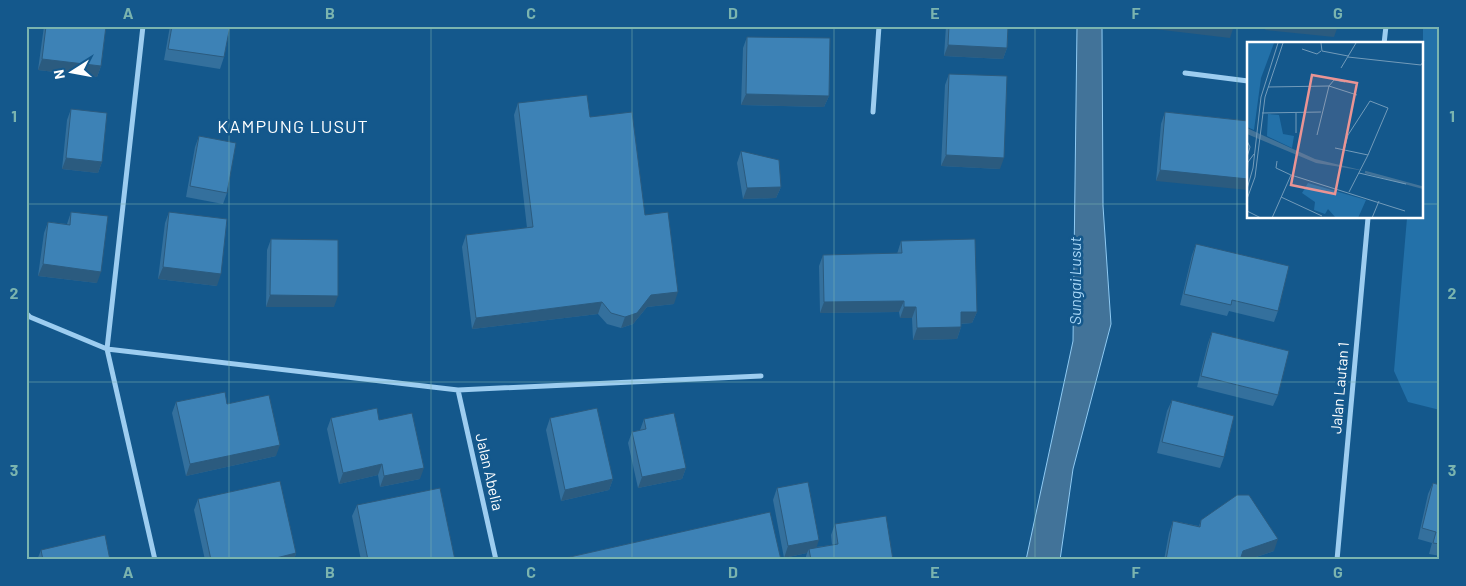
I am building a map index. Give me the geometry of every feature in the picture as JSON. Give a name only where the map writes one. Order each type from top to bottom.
[{"type":"street","points":[[143,26],[107,349],[155,560]]},
{"type":"street","points":[[873,112],[879,26]]},
{"type":"street","points":[[1384,42],[1386,26]]},
{"type":"street","points":[[1185,73],[1247,81]]},
{"type":"street","name":"Jalan Lautan 1","points":[[1337,560],[1368,219]]},
{"type":"street","points":[[26,313],[30,317],[107,349],[458,390],[761,376]]},
{"type":"street","name":"Jalan Abelia","points":[[458,390],[496,560]]},
{"type":"shaded area","points":[[1423,26],[1440,26],[1440,410],[1408,402],[1394,371],[1407,219],[1424,219]]},
{"type":"water","name":"Sungai Lusut","points":[[1077,26],[1102,26],[1103,206],[1111,324],[1073,469],[1060,560],[1026,560],[1073,341]]},
{"type":"building","points":[[46,26],[106,26],[101,66],[42,59]]},
{"type":"building","points":[[172,26],[230,26],[224,57],[168,49]]},
{"type":"building","points":[[949,26],[1008,26],[1007,48],[948,45]]},
{"type":"building","points":[[747,37],[830,38],[829,96],[746,94]]},
{"type":"building","points":[[949,74],[1007,76],[1004,158],[946,155]]},
{"type":"building","points":[[587,95],[590,117],[632,112],[645,215],[668,212],[678,292],[651,295],[637,313],[625,317],[611,313],[602,302],[476,318],[466,235],[533,227],[518,103]]},
{"type":"building","points":[[71,109],[107,113],[102,162],[66,158]]},
{"type":"building","points":[[1165,112],[1247,121],[1247,179],[1160,170]]},
{"type":"building","points":[[199,136],[236,143],[227,193],[190,186]]},
{"type":"building","points":[[741,151],[779,160],[781,187],[747,188]]},
{"type":"building","points":[[71,212],[108,216],[101,272],[43,264],[48,222],[70,225]]},
{"type":"building","points":[[169,212],[227,219],[221,274],[163,267]]},
{"type":"building","points":[[271,239],[338,240],[338,296],[270,295]]},
{"type":"building","points":[[975,239],[977,312],[961,312],[961,327],[917,328],[916,307],[904,307],[904,301],[824,302],[823,255],[902,253],[901,241]]},
{"type":"building","points":[[1196,244],[1289,266],[1278,311],[1232,300],[1231,305],[1184,294]]},
{"type":"building","points":[[1212,332],[1289,351],[1278,395],[1201,376]]},
{"type":"building","points":[[225,392],[227,404],[269,395],[280,445],[190,464],[176,402]]},
{"type":"building","points":[[1172,400],[1234,416],[1224,457],[1162,442]]},
{"type":"building","points":[[377,408],[379,420],[412,413],[424,468],[384,476],[382,464],[343,473],[331,418]]},
{"type":"building","points":[[597,408],[613,479],[565,490],[550,418]]},
{"type":"building","points":[[674,413],[686,468],[642,477],[632,432],[646,429],[644,419]]},
{"type":"building","points":[[280,481],[296,553],[268,560],[211,560],[198,499]]},
{"type":"building","points":[[808,482],[819,540],[788,546],[777,488]]},
{"type":"building","points":[[1433,483],[1440,485],[1440,544],[1433,543],[1436,532],[1422,528]]},
{"type":"building","points":[[440,488],[455,560],[368,560],[357,505]]},
{"type":"building","points":[[1237,495],[1249,495],[1278,539],[1243,551],[1240,560],[1166,560],[1173,521],[1200,527],[1201,520]]},
{"type":"building","points":[[770,512],[781,560],[561,559]]},
{"type":"building","points":[[886,516],[893,560],[811,560],[809,549],[838,544],[835,524]]},
{"type":"building","points":[[105,535],[110,560],[43,560],[41,550]]},
{"type":"district","name":"KAMPUNG LUSUT","points":[[293,127]]}]
